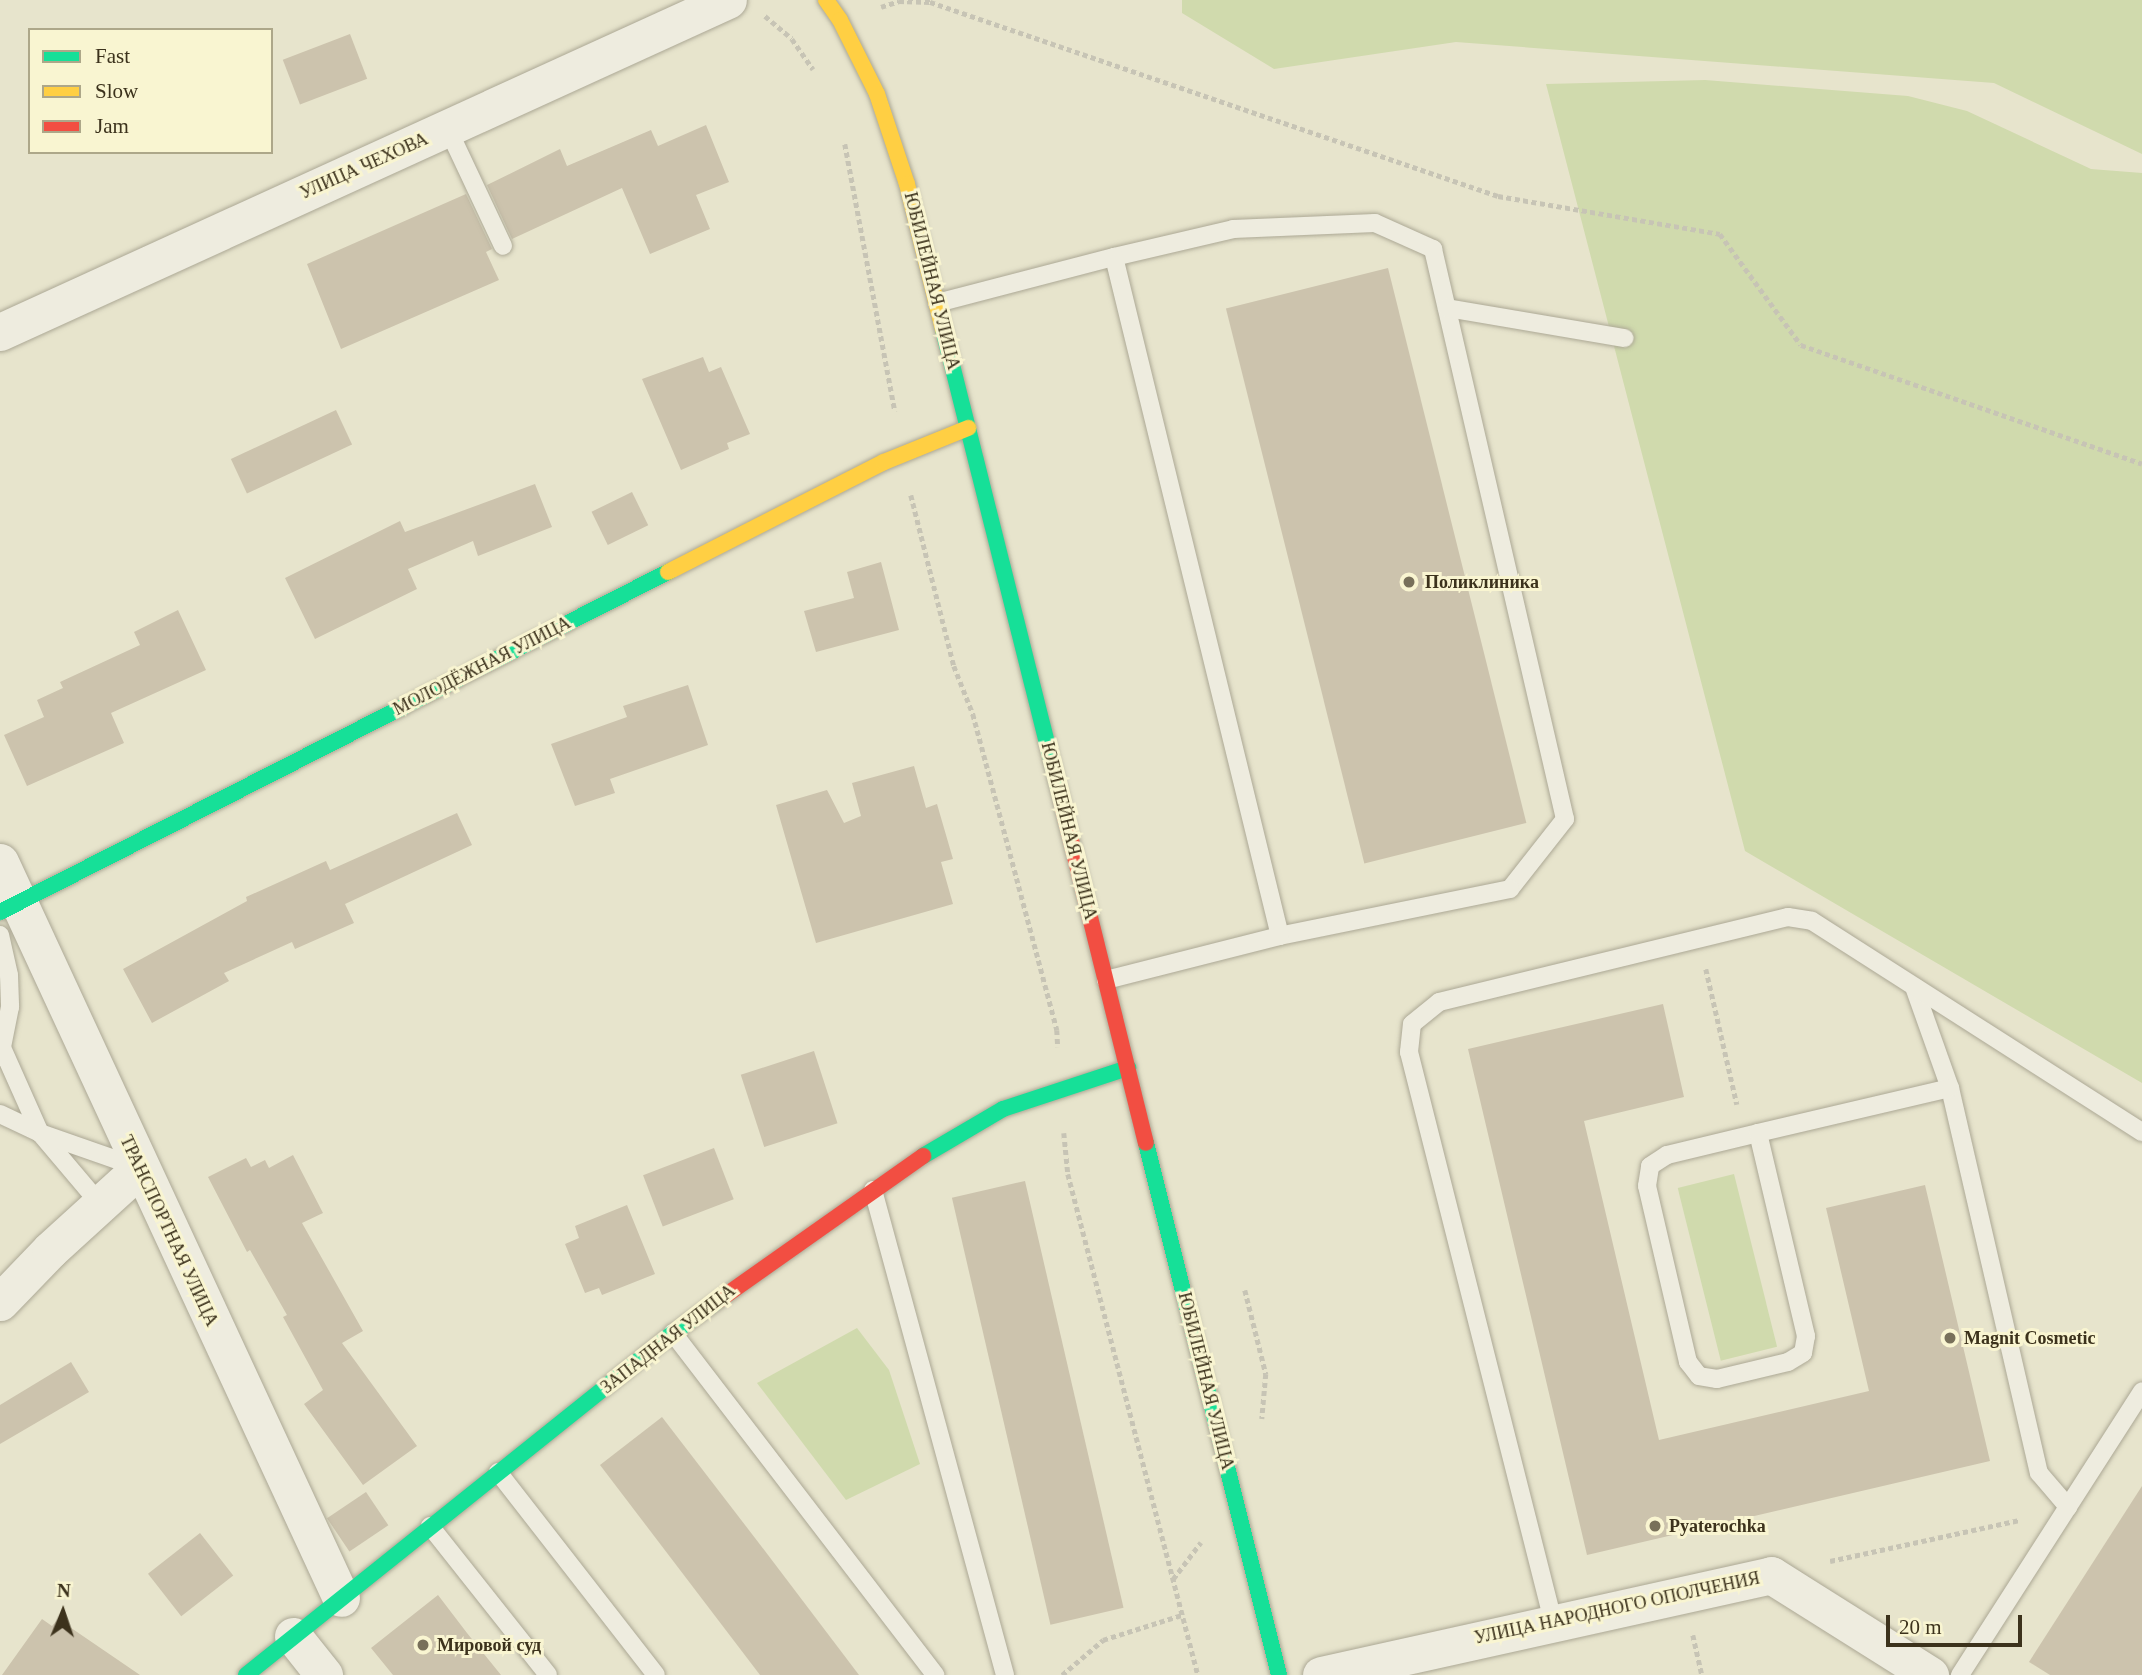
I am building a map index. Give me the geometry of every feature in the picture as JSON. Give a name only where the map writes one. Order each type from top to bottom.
[{"type":"street","name":"ЮБИЛЕЙНАЯ УЛИЦА","points":[[826,0],[841,20],[877,94],[907,184],[1279,1675]]},
{"type":"street","name":"УЛИЦА ЧЕХОВА","points":[[0,332],[448,129],[742,4]]},
{"type":"street","name":"МОЛОДЁЖНАЯ УЛИЦА","points":[[6,917],[903,455],[968,428]]},
{"type":"street","name":"ТРАНСПОРТНАЯ УЛИЦА","points":[[0,862],[6,917],[140,1168],[341,1598]]},
{"type":"street","name":"ЗАПАДНАЯ УЛИЦА","points":[[246,1675],[673,1333],[873,1190],[961,1131],[1003,1109],[1060,1088],[1128,1068]]},
{"type":"street","points":[[0,1302],[100,1203],[140,1168]]},
{"type":"street","name":"УЛИЦА НАРОДНОГО ОПОЛЧЕНИЯ","points":[[1321,1675],[1553,1621],[1771,1575],[1930,1675]]},
{"type":"street","points":[[293,1636],[324,1675]]},
{"type":"lane","points":[[448,129],[503,246]]},
{"type":"lane","points":[[937,303],[1233,229],[1375,223],[1433,248],[1565,819],[1510,889],[1280,936],[1106,980]]},
{"type":"lane","points":[[1114,257],[1280,936]]},
{"type":"lane","points":[[1447,308],[1624,338]]},
{"type":"lane","points":[[6,917],[10,1007],[1,1054],[40,1133],[100,1203]]},
{"type":"lane","points":[[1553,1621],[1409,1052],[1412,1024],[1439,1002],[1788,917],[1811,921],[2142,1132]]},
{"type":"lane","points":[[1914,987],[1950,1088],[2039,1473],[2068,1507]]},
{"type":"lane","points":[[1752,1134],[1806,1336],[1803,1353],[1788,1362],[1717,1379],[1699,1376],[1688,1362],[1647,1186],[1650,1166],[1667,1154],[1752,1134],[1950,1088]]},
{"type":"lane","points":[[0,1114],[40,1133],[140,1168]]},
{"type":"lane","points":[[873,1190],[1005,1675]]},
{"type":"lane","points":[[673,1333],[935,1675]]},
{"type":"lane","points":[[1960,1675],[2142,1391]]},
{"type":"lane","points":[[498,1472],[656,1675]]},
{"type":"lane","points":[[430,1526],[548,1675]]},
{"type":"path","points":[[841,20],[899,1],[930,2],[1498,195],[1720,234],[1801,345],[2142,464]]},
{"type":"path","points":[[742,4],[792,39],[814,71]]},
{"type":"path","points":[[843,138],[903,455],[954,666],[974,714],[1057,1030],[1068,1174],[1198,1675]]},
{"type":"path","points":[[1699,938],[1752,1134]]},
{"type":"path","points":[[1245,1290],[1266,1374]]},
{"type":"path","points":[[1771,1575],[2019,1520],[2048,1538]]},
{"type":"path","points":[[1173,1579],[1209,1533]]},
{"type":"path","points":[[1062,1675],[1103,1640],[1182,1615]]},
{"type":"green space","points":[[1182,0],[2142,0],[2142,154],[1994,83],[1456,42],[1274,69],[1182,13]]},
{"type":"green space","points":[[1705,80],[1908,96],[1967,111],[2091,169],[2142,173],[2142,1083],[1745,851],[1546,84]]},
{"type":"green space","points":[[1734,1174],[1777,1347],[1721,1361],[1678,1188]]},
{"type":"green space","points":[[857,1328],[889,1370],[920,1464],[846,1500],[757,1383]]},
{"type":"building","points":[[350,34],[367,79],[300,105],[283,60]]},
{"type":"building","points":[[706,125],[729,182],[696,195],[710,229],[650,254],[622,188],[512,239],[487,185],[560,149],[567,166],[651,130],[658,146]]},
{"type":"building","points":[[466,194],[492,249],[486,252],[499,280],[341,349],[307,264]]},
{"type":"building","points":[[1388,268],[1526,823],[1364,863],[1226,308]]},
{"type":"building","points":[[703,357],[709,372],[721,367],[750,434],[727,443],[729,449],[681,470],[642,379]]},
{"type":"building","points":[[336,410],[352,444],[247,493],[231,459]]},
{"type":"building","points":[[535,484],[552,527],[478,556],[473,541],[408,569],[417,589],[315,639],[285,578],[400,521],[405,532]]},
{"type":"building","points":[[632,492],[648,525],[608,545],[592,512]]},
{"type":"building","points":[[881,562],[899,630],[816,652],[804,611],[854,598],[847,572]]},
{"type":"building","points":[[178,610],[206,670],[111,713],[124,743],[27,786],[4,735],[44,717],[37,700],[63,688],[60,682],[140,645],[134,632]]},
{"type":"building","points":[[688,685],[708,745],[610,779],[615,793],[575,806],[551,744],[627,717],[623,706]]},
{"type":"building","points":[[914,766],[926,808],[937,804],[953,859],[941,862],[953,904],[816,943],[776,805],[827,790],[844,823],[861,816],[852,783]]},
{"type":"building","points":[[457,813],[472,845],[345,904],[354,923],[295,949],[292,942],[224,973],[229,981],[152,1023],[123,969],[247,901],[246,897],[326,861],[330,870]]},
{"type":"building","points":[[1663,1004],[1684,1097],[1584,1121],[1659,1440],[1869,1391],[1826,1208],[1925,1185],[1990,1461],[1587,1555],[1468,1049]]},
{"type":"building","points":[[814,1051],[837,1123],[764,1147],[741,1075]]},
{"type":"building","points":[[714,1148],[734,1199],[663,1227],[643,1175]]},
{"type":"building","points":[[293,1155],[323,1213],[302,1223],[363,1331],[342,1343],[417,1446],[363,1485],[304,1404],[323,1390],[283,1317],[287,1315],[250,1250],[247,1252],[208,1177],[246,1158],[251,1167],[265,1160],[269,1168]]},
{"type":"building","points":[[1025,1181],[1124,1608],[1050,1625],[952,1198]]},
{"type":"building","points":[[627,1205],[655,1274],[602,1295],[599,1288],[585,1293],[565,1244],[579,1238],[575,1226]]},
{"type":"building","points":[[71,1362],[89,1392],[0,1444],[0,1405]]},
{"type":"building","points":[[662,1417],[859,1675],[760,1675],[600,1465]]},
{"type":"building","points":[[2142,1486],[2142,1675],[2050,1675],[2029,1662]]},
{"type":"building","points":[[366,1492],[388,1525],[349,1551],[327,1518]]},
{"type":"building","points":[[200,1533],[233,1576],[181,1616],[148,1574]]},
{"type":"building","points":[[438,1595],[501,1675],[393,1675],[371,1648]]},
{"type":"building","points":[[42,1619],[52,1626],[58,1619],[140,1675],[2,1675]]},
{"type":"traffic: fast","points":[[943,329],[1062,804]]},
{"type":"traffic: fast","points":[[0,912],[668,572]]},
{"type":"traffic: fast","points":[[923,1156],[1003,1109],[1128,1068]]},
{"type":"traffic: fast","points":[[1146,1143],[1279,1675]]},
{"type":"traffic: fast","points":[[246,1675],[673,1333],[719,1300]]},
{"type":"traffic: slow","points":[[826,0],[840,20],[877,94],[907,184],[943,329]]},
{"type":"traffic: slow","points":[[668,572],[884,462],[968,428]]},
{"type":"traffic: jam","points":[[1062,804],[1146,1143]]},
{"type":"traffic: jam","points":[[719,1300],[923,1156]]},
{"type":"place","name":"Поликлиника","points":[[1409,582]]},
{"type":"place","name":"Magnit Cosmetic","points":[[1950,1338]]},
{"type":"place","name":"Pyaterochka","points":[[1655,1526]]},
{"type":"place","name":"Мировой суд","points":[[423,1645]]}]
